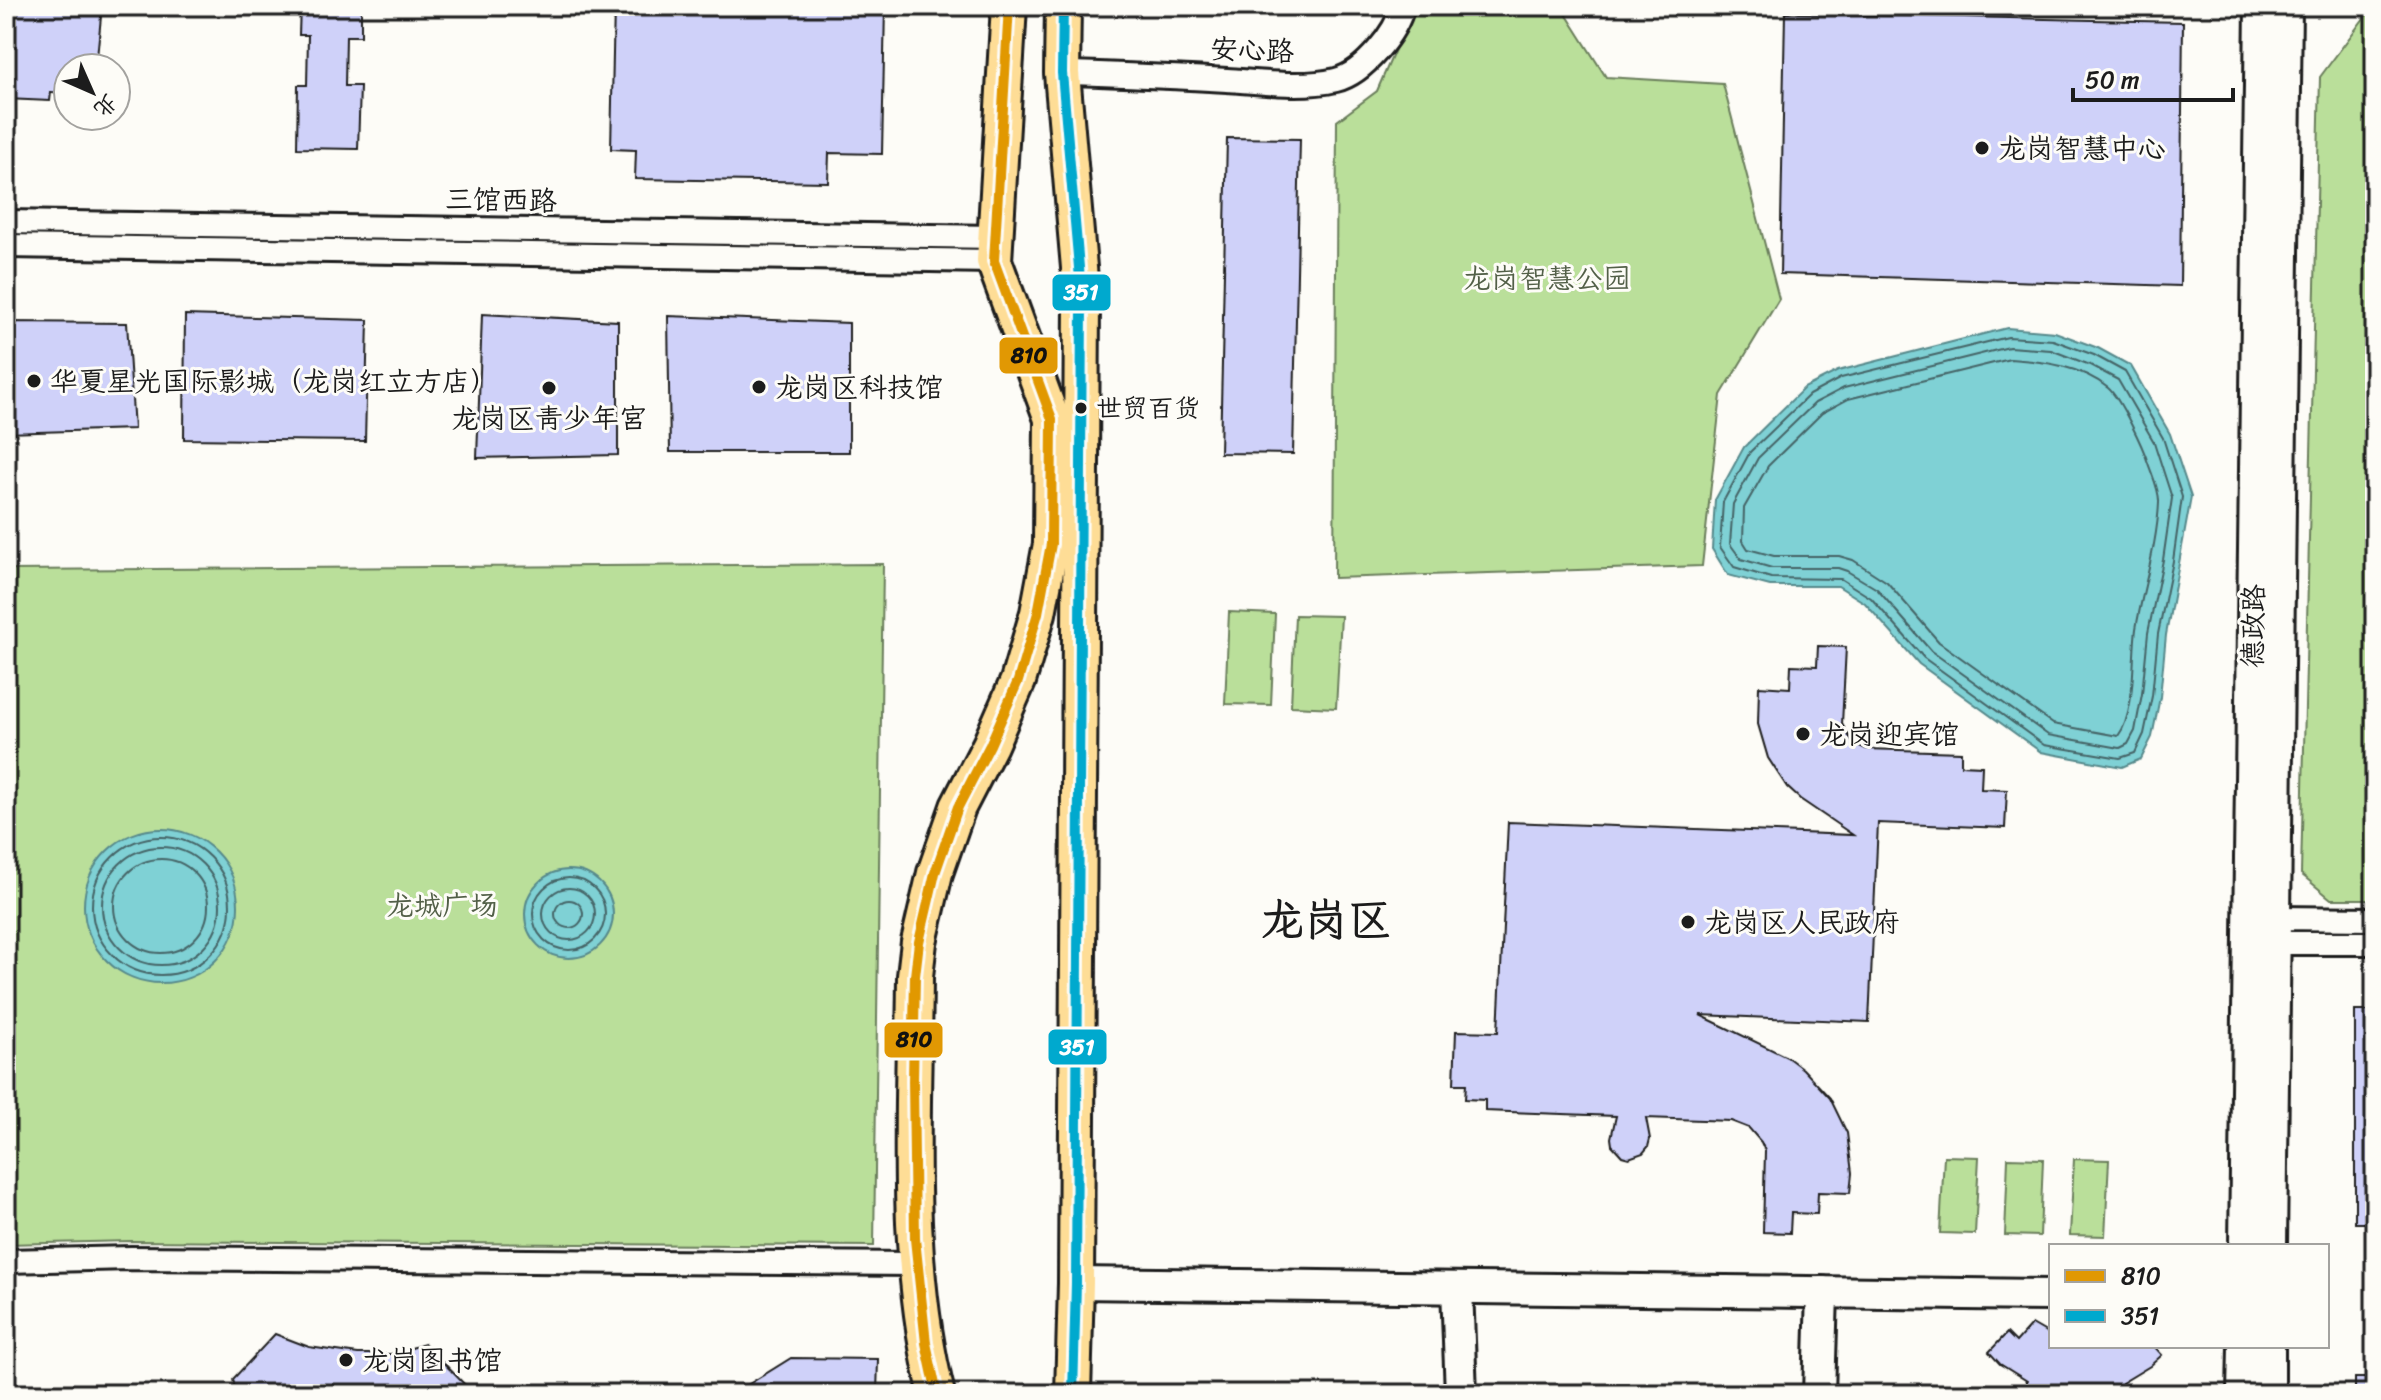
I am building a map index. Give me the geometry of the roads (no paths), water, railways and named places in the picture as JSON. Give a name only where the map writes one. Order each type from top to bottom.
[{"type":"main road","points":[[937,1394],[923,1320],[913,1210],[915,976],[919,942],[946,840],[1018,681],[1038,613],[1051,544],[1052,419],[995,249],[1009,6]]},
{"type":"main road","points":[[1063,6],[1062,73],[1082,302],[1073,1394]]},
{"type":"main road","name":"德政路","points":[[2261,6],[2266,931],[2271,1244]]},
{"type":"main road","name":"德政路","points":[[2245,1244],[2266,931],[2286,6]]},
{"type":"main road","points":[[1076,1283],[2049,1295]]},
{"type":"main road","points":[[1457,1288],[1461,1394]]},
{"type":"main road","points":[[1819,1394],[1822,1292]]},
{"type":"main road","points":[[2243,1394],[2244,1348]]},
{"type":"main road","points":[[2269,1348],[2269,1394]]},
{"type":"street","name":"安心路","points":[[1062,73],[1285,83],[1338,80],[1376,55],[1400,18],[1403,6]]},
{"type":"street","name":"三馆西路","points":[[6,222],[995,249]]},
{"type":"street","name":"三馆西路","points":[[6,246],[995,249]]},
{"type":"street","points":[[2266,931],[2375,919]]},
{"type":"street","points":[[2266,931],[2375,943]]},
{"type":"street","points":[[6,1261],[147,1258],[916,1264]]},
{"type":"water","points":[[2007,328],[2055,332],[2098,348],[2131,366],[2170,434],[2191,497],[2166,635],[2160,697],[2152,737],[2141,759],[2122,767],[2041,752],[1919,664],[1865,603],[1838,586],[1770,586],[1728,575],[1712,549],[1715,500],[1744,447],[1804,388],[1838,371]]},
{"type":"water","points":[[161,829],[191,835],[216,851],[232,876],[238,906],[232,936],[216,961],[191,977],[161,983],[131,977],[106,961],[90,936],[84,906],[90,876],[106,851],[131,835]]},
{"type":"water","points":[[569,870],[586,874],[600,883],[609,897],[613,914],[609,931],[600,945],[586,954],[569,958],[552,954],[538,945],[529,931],[525,914],[529,897],[538,883],[552,874]]},
{"type":"place","name":"龙岗智慧中心","points":[[1982,148]]},
{"type":"place","name":"华夏星光国际影城（龙岗红立方店）","points":[[34,381]]},
{"type":"place","name":"龙岗区科技馆","points":[[759,387]]},
{"type":"place","name":"龙岗区青少年宫","points":[[549,388]]},
{"type":"place","name":"世贸百货","points":[[1081,408]]},
{"type":"place","name":"龙岗迎宾馆","points":[[1803,734]]},
{"type":"place","name":"龙岗区人民政府","points":[[1688,922]]},
{"type":"place","name":"龙岗图书馆","points":[[346,1360]]},
{"type":"district","name":"龙岗区","points":[[1326,920]]},
{"type":"park label","name":"龙岗智慧公园","points":[[1547,278]]},
{"type":"park label","name":"龙城广场","points":[[442,905]]}]
